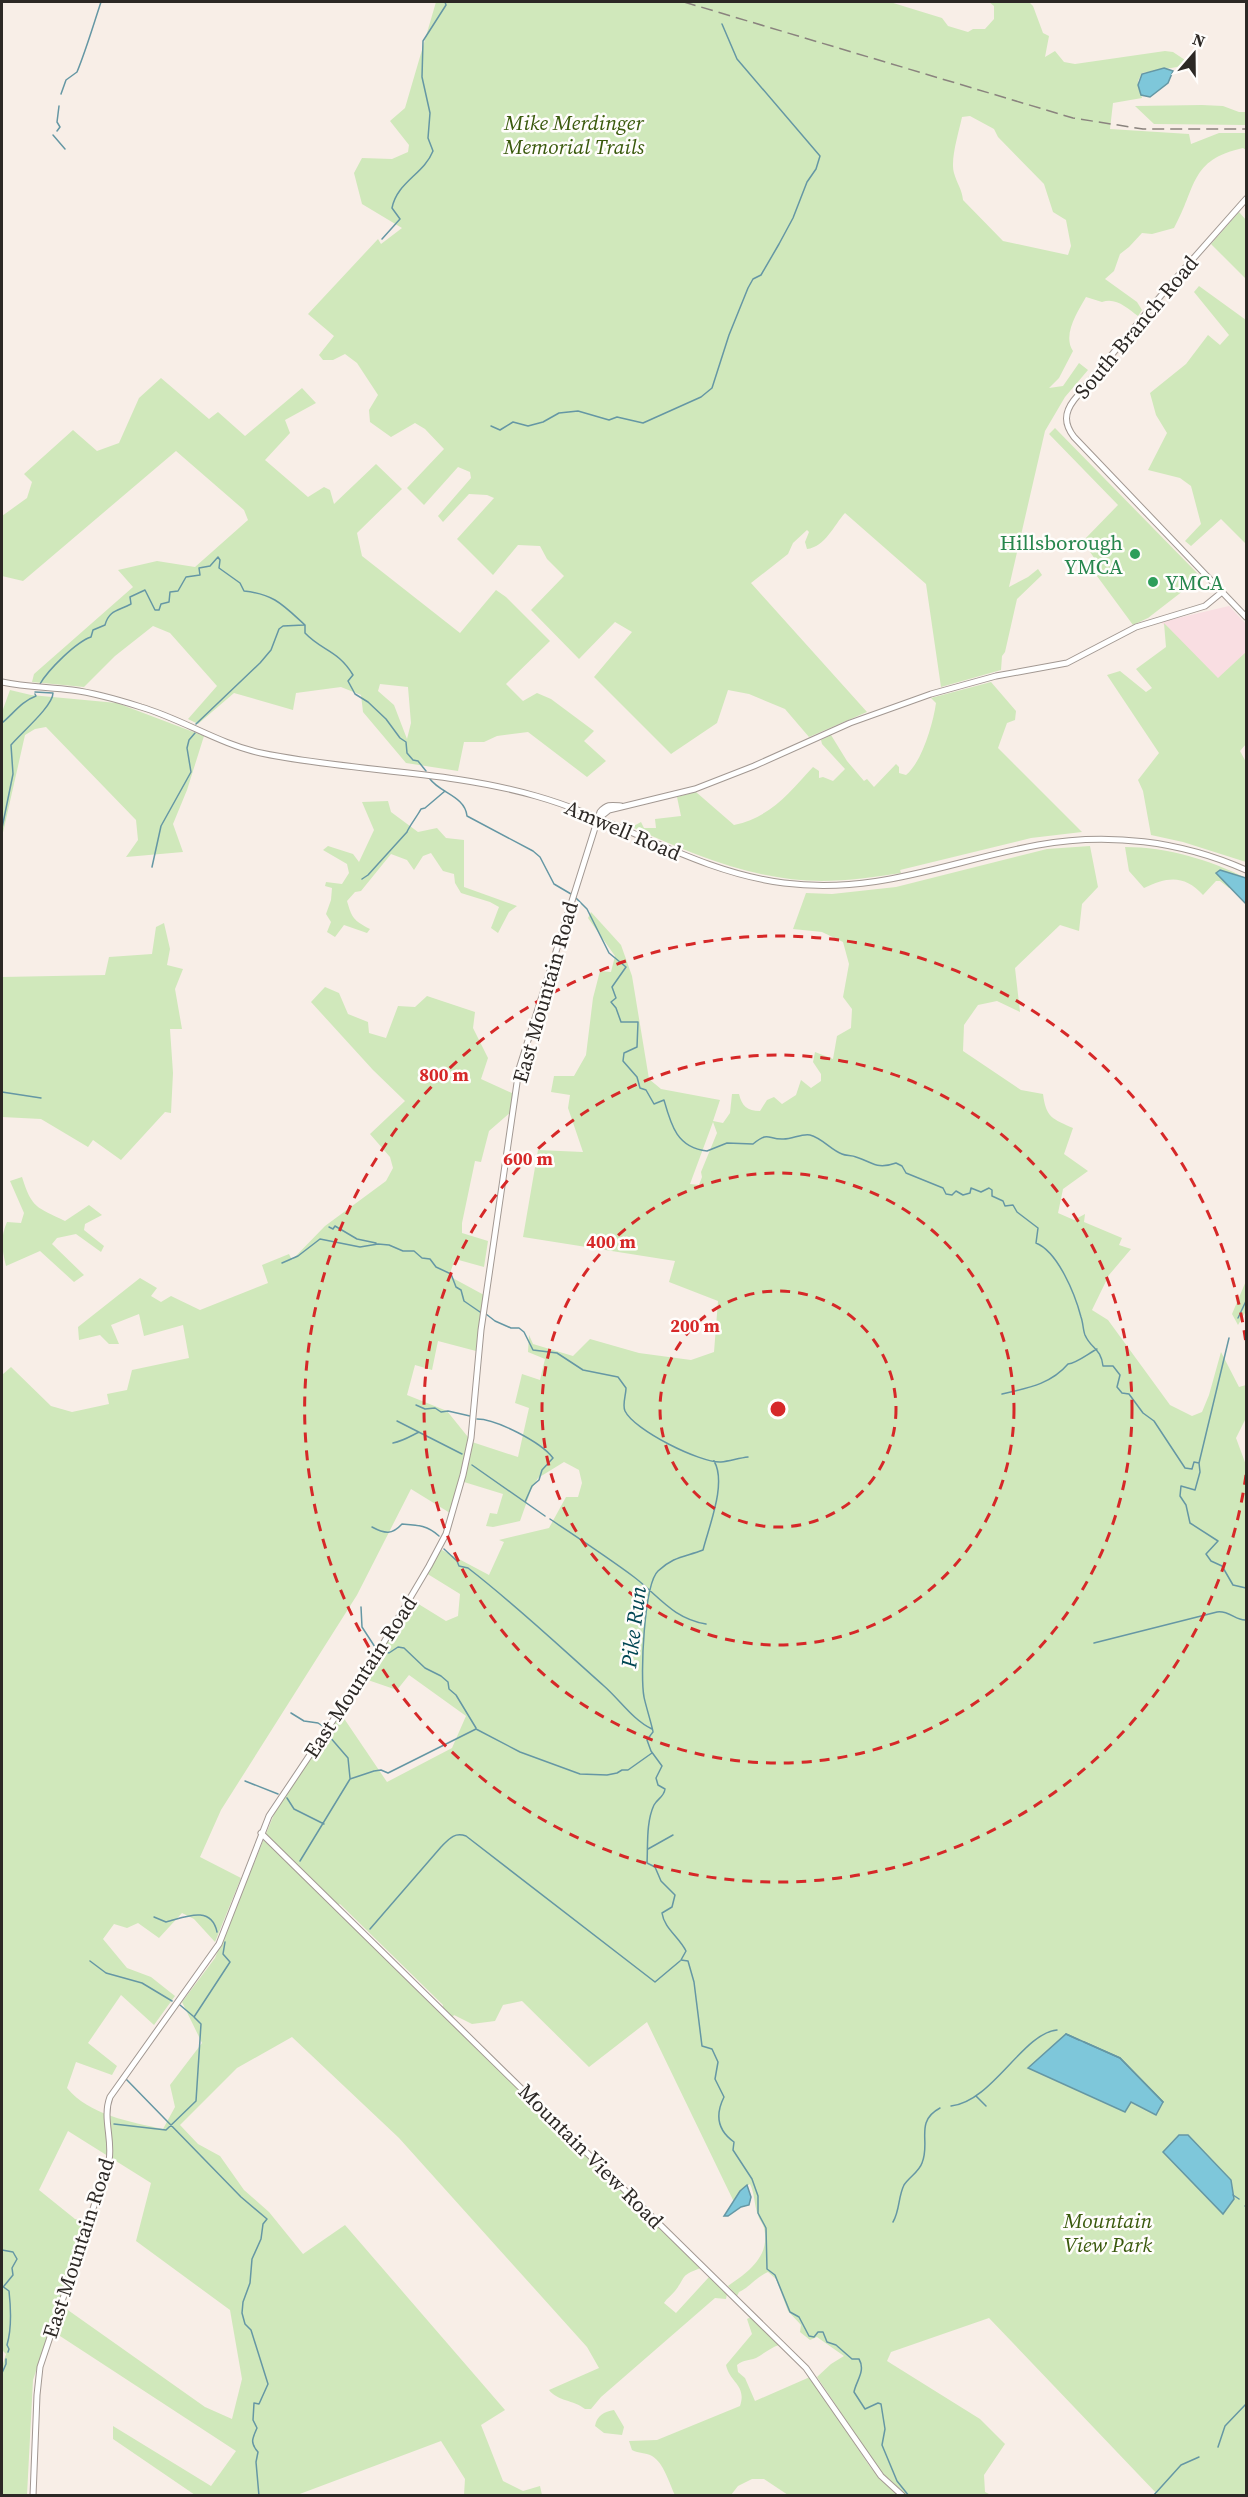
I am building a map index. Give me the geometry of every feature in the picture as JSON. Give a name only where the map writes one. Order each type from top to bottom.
[{"type":"street","name":"South Branch Road","points":[[1246,199],[1074,400],[1066,418],[1067,427],[1074,436],[1246,617]]},
{"type":"street","points":[[599,818],[604,807],[618,807],[695,789],[754,766],[850,723],[916,699],[996,676],[1067,663],[1137,627],[1205,606],[1222,592]]},
{"type":"street","name":"Amwell Road","points":[[2,682],[30,687],[73,690],[138,706],[257,752],[450,778],[534,795],[599,818],[712,867],[749,877],[806,885],[851,885],[900,879],[1034,845],[1091,839],[1167,845],[1209,856],[1246,870]]},
{"type":"street","points":[[618,807],[611,815],[618,826]]},
{"type":"street","name":"East Mountain Road","points":[[33,2496],[39,2375],[109,2161],[110,2143],[106,2114],[109,2101],[120,2082],[219,1944],[261,1833],[274,1809],[394,1625],[438,1551],[449,1523],[464,1475],[471,1438],[481,1330],[519,1069],[599,818]]},
{"type":"street","name":"Mountain View Road","points":[[261,1833],[806,2368],[881,2476],[903,2496]]},
{"type":"shaded area","points":[[1229,606],[1246,624],[1246,654],[1219,679],[1161,622]]},
{"type":"green space","name":"Mike Merdinger Memorial Trails","points":[[436,2],[890,2],[942,18],[948,26],[968,32],[973,29],[985,29],[994,19],[994,6],[989,2],[1029,2],[1033,6],[1043,33],[1049,36],[1045,57],[1055,51],[1064,62],[1075,64],[1165,51],[1173,52],[1188,62],[1177,67],[1142,73],[1138,81],[1142,98],[1113,103],[1110,129],[1189,134],[1191,144],[1219,133],[1246,133],[1246,150],[1243,148],[1225,153],[1204,168],[1197,177],[1174,228],[1152,234],[1142,233],[1120,254],[1114,271],[1105,279],[1137,302],[1142,310],[1138,316],[1117,302],[1102,302],[1086,297],[1075,316],[1069,338],[1073,351],[1059,378],[1049,388],[1063,386],[1079,363],[1088,370],[1065,397],[1045,431],[1009,587],[1038,569],[1042,575],[1017,599],[1005,652],[1002,656],[1001,670],[941,687],[926,584],[845,513],[829,535],[819,544],[807,549],[805,542],[809,532],[807,530],[793,543],[788,554],[751,583],[867,712],[809,737],[785,709],[749,694],[728,690],[717,723],[671,754],[594,677],[632,632],[615,622],[579,659],[531,610],[564,576],[547,559],[540,546],[518,545],[493,575],[457,539],[494,498],[487,495],[469,494],[443,522],[438,516],[471,478],[470,472],[458,467],[424,505],[407,488],[444,449],[425,429],[415,423],[391,437],[370,422],[369,410],[378,395],[357,363],[345,354],[333,360],[323,360],[319,355],[334,336],[308,314],[378,239],[381,244],[402,228],[362,204],[354,173],[362,158],[392,159],[408,152],[409,145],[390,121],[405,108]],"holes":[[[970,116],[994,129],[998,137],[1044,184],[1053,212],[1066,220],[1071,246],[1068,255],[1003,241],[963,200],[953,167],[962,117]]]},
{"type":"green space","points":[[1135,106],[1223,106],[1246,112],[1246,125],[1154,124]]},
{"type":"green space","points":[[1239,212],[1246,220],[1246,279],[1211,244]]},
{"type":"green space","points":[[1199,286],[1246,320],[1246,544],[1221,519],[1191,546],[1185,541],[1201,524],[1191,486],[1180,478],[1148,470],[1167,433],[1156,415],[1150,393],[1186,364],[1208,335],[1220,345],[1229,335],[1194,292]]},
{"type":"green space","points":[[161,378],[209,419],[218,412],[245,436],[302,388],[316,403],[285,420],[290,433],[265,460],[308,497],[324,487],[330,490],[334,504],[376,464],[402,489],[357,533],[362,556],[460,633],[496,590],[506,597],[550,641],[506,684],[523,701],[537,693],[551,699],[594,731],[584,741],[606,761],[587,777],[528,732],[497,736],[484,742],[464,742],[458,771],[406,763],[363,712],[361,695],[341,687],[296,693],[293,710],[234,693],[198,724],[188,719],[217,686],[170,633],[153,626],[115,656],[84,687],[32,682],[34,674],[133,587],[118,570],[157,561],[195,567],[248,520],[244,510],[176,451],[23,581],[2,576],[2,516],[27,498],[32,482],[24,474],[73,430],[97,451],[119,443],[139,398]],"holes":[[[380,684],[408,687],[411,723],[407,739],[394,705],[378,691]]]},
{"type":"green space","name":"Hillsborough YMCA","points":[[1055,428],[1201,577],[1148,618],[1133,625],[1094,572],[1100,567],[1083,541],[1118,505],[1049,434]]},
{"type":"green space","points":[[1164,623],[1218,678],[1246,652],[1246,744],[1240,751],[1246,762],[1246,862],[1183,842],[1151,835],[1143,791],[1138,780],[1159,753],[1107,675],[1120,671],[1146,692],[1152,688],[1136,669],[1166,647]]},
{"type":"green space","points":[[991,682],[1016,711],[1015,720],[1007,723],[998,748],[1082,832],[1031,838],[900,870],[901,873],[852,880],[822,881],[797,880],[748,871],[701,856],[632,827],[641,822],[644,828],[656,828],[655,819],[681,816],[677,797],[696,792],[734,825],[759,816],[778,803],[813,767],[819,771],[819,778],[823,777],[833,781],[845,769],[822,744],[821,740],[831,735],[847,761],[864,781],[867,779],[874,787],[896,764],[899,767],[899,773],[906,775],[922,752],[929,732],[936,703],[931,698]]},
{"type":"green space","points":[[10,690],[31,695],[117,703],[204,736],[187,790],[173,824],[183,852],[126,857],[138,840],[136,820],[46,727],[35,729],[25,735],[2,837],[2,712]]},
{"type":"green space","points":[[388,801],[391,812],[418,832],[437,828],[446,838],[464,840],[464,887],[517,906],[509,912],[498,933],[491,928],[499,907],[461,893],[455,883],[454,874],[443,871],[431,853],[423,856],[414,870],[407,860],[391,854],[361,891],[355,892],[347,901],[354,918],[370,929],[367,933],[344,925],[335,937],[327,932],[331,922],[326,914],[332,888],[325,886],[326,882],[342,884],[349,873],[347,864],[323,850],[328,846],[353,854],[359,862],[374,830],[362,802]]},
{"type":"green space","name":"Mountain View Park","points":[[1090,846],[1098,887],[1082,904],[1079,931],[1060,925],[1015,968],[1020,1012],[997,1001],[978,1005],[964,1025],[963,1051],[1021,1090],[1043,1094],[1046,1108],[1052,1117],[1073,1128],[1064,1154],[1088,1171],[1063,1189],[1058,1213],[1074,1220],[1085,1214],[1084,1222],[1122,1238],[1119,1245],[1131,1249],[1109,1275],[1092,1310],[1108,1320],[1170,1405],[1192,1416],[1202,1412],[1221,1352],[1239,1387],[1246,1385],[1246,1418],[1236,1438],[1246,1465],[1246,2495],[1158,2495],[989,2318],[891,2352],[887,2361],[980,2419],[1005,2444],[984,2475],[985,2492],[991,2495],[906,2495],[880,2471],[817,2377],[844,2356],[817,2337],[810,2340],[800,2332],[801,2325],[788,2311],[776,2279],[768,2272],[739,2292],[737,2296],[728,2286],[750,2269],[764,2247],[763,2226],[753,2192],[750,2184],[740,2191],[734,2202],[647,2022],[589,2067],[522,2001],[503,2005],[495,2021],[472,2024],[454,2015],[450,2021],[701,2268],[686,2275],[664,2303],[676,2313],[709,2277],[727,2294],[726,2299],[715,2298],[601,2397],[591,2409],[585,2409],[552,2394],[549,2390],[599,2368],[587,2347],[399,2138],[292,2037],[237,2068],[180,2125],[198,2144],[220,2156],[244,2190],[269,2212],[303,2254],[345,2225],[505,2410],[481,2425],[503,2481],[523,2491],[540,2486],[542,2495],[464,2495],[465,2479],[441,2441],[297,2495],[195,2495],[113,2439],[113,2426],[211,2486],[236,2451],[60,2336],[54,2337],[65,2308],[205,2407],[232,2419],[242,2379],[230,2310],[136,2241],[151,2183],[68,2131],[39,2190],[75,2219],[86,2221],[33,2380],[27,2495],[2,2495],[2,2367],[6,2354],[2,2350],[2,1375],[11,1367],[51,1406],[72,1412],[109,1404],[107,1394],[127,1390],[132,1370],[189,1358],[183,1325],[144,1336],[139,1314],[111,1325],[119,1344],[109,1344],[100,1335],[79,1340],[78,1327],[140,1278],[157,1288],[151,1296],[161,1302],[171,1296],[200,1310],[268,1283],[262,1265],[289,1254],[292,1260],[325,1226],[386,1181],[393,1168],[390,1157],[370,1134],[405,1101],[373,1070],[311,1002],[325,987],[339,993],[348,1014],[368,1022],[369,1033],[386,1038],[398,1006],[415,1007],[427,996],[475,1012],[473,1028],[488,1058],[481,1079],[514,1094],[512,1111],[489,1131],[481,1162],[475,1161],[462,1223],[462,1233],[488,1241],[484,1267],[455,1259],[449,1276],[484,1295],[476,1351],[438,1341],[432,1370],[415,1365],[407,1395],[447,1411],[472,1442],[518,1457],[529,1408],[515,1403],[522,1374],[540,1380],[545,1359],[528,1352],[529,1335],[533,1344],[573,1356],[590,1339],[639,1353],[691,1360],[714,1352],[718,1301],[669,1282],[675,1261],[523,1237],[538,1150],[583,1152],[568,1108],[570,1095],[551,1092],[554,1076],[574,1076],[586,1055],[593,998],[600,971],[611,972],[615,956],[588,918],[591,912],[621,945],[632,976],[649,1079],[661,1089],[720,1100],[713,1121],[723,1123],[730,1113],[732,1094],[739,1094],[748,1109],[760,1111],[767,1100],[774,1097],[782,1104],[796,1095],[801,1080],[811,1088],[821,1081],[821,1074],[813,1062],[815,1052],[833,1059],[837,1036],[851,1028],[852,1009],[843,997],[849,964],[843,942],[822,932],[793,929],[806,893],[832,894],[896,887],[1047,849]],"holes":[[[713,1122],[717,1133],[701,1172],[702,1177],[699,1185],[690,1184]],[[564,1462],[579,1470],[582,1483],[578,1497],[566,1497],[549,1528],[499,1540],[504,1542],[489,1575],[440,1549],[426,1573],[460,1594],[458,1616],[446,1621],[412,1600],[362,1678],[397,1690],[409,1675],[466,1716],[452,1748],[387,1782],[341,1714],[277,1807],[215,1958],[182,2002],[202,2043],[170,2085],[175,2107],[163,2129],[111,2116],[76,2097],[67,2088],[76,2062],[112,2075],[117,2066],[88,2043],[121,1995],[154,2025],[175,1996],[151,1977],[127,1968],[103,1939],[114,1924],[127,1928],[138,1923],[159,1938],[182,1913],[194,1919],[215,1942],[241,1878],[200,1857],[221,1810],[357,1595],[411,1489],[450,1513],[464,1482],[503,1494],[497,1514],[490,1513],[486,1526],[493,1527],[520,1521],[531,1490],[538,1478]],[[340,1904],[443,2005],[442,2011],[335,1907]]]},
{"type":"green space","points":[[1125,847],[1157,849],[1188,856],[1246,878],[1234,880],[1229,888],[1220,881],[1216,881],[1203,895],[1190,884],[1176,879],[1161,881],[1144,888],[1129,871]]},
{"type":"green space","points":[[164,923],[170,949],[167,965],[183,969],[175,989],[182,1029],[170,1029],[173,1073],[171,1113],[165,1112],[121,1160],[93,1140],[88,1147],[41,1119],[2,1117],[2,977],[105,975],[109,957],[152,954],[156,927]]},
{"type":"green space","points":[[22,1177],[33,1201],[48,1213],[65,1221],[89,1205],[102,1215],[85,1224],[84,1230],[104,1246],[101,1252],[76,1234],[57,1238],[52,1244],[84,1275],[74,1282],[40,1251],[6,1266],[2,1244],[3,1233],[7,1222],[21,1223],[24,1213],[10,1181]]},
{"type":"green space","points":[[1246,1281],[1246,1311],[1238,1325],[1232,1314]]},
{"type":"green space","points":[[751,2317],[779,2345],[756,2358],[737,2365],[738,2372],[745,2378],[755,2401],[810,2377],[871,2468],[898,2495],[788,2495],[764,2479],[752,2479],[738,2486],[731,2495],[675,2495],[663,2468],[656,2459],[632,2450],[629,2441],[657,2440],[740,2406],[742,2399],[740,2389],[726,2365],[752,2334],[747,2319]]},
{"type":"green space","points":[[614,2410],[624,2427],[622,2435],[604,2433],[595,2426],[597,2419]]},
{"type":"water","points":[[1164,68],[1173,71],[1168,83],[1150,97],[1141,95],[1138,85],[1142,74]]},
{"type":"water","points":[[1220,870],[1246,878],[1246,904],[1216,873]]},
{"type":"water","points":[[1066,2034],[1120,2058],[1163,2102],[1156,2115],[1131,2102],[1125,2112],[1028,2068]]},
{"type":"water","points":[[1179,2135],[1188,2135],[1231,2180],[1234,2199],[1223,2214],[1163,2152]]},
{"type":"water","points":[[747,2185],[751,2197],[749,2205],[724,2216],[740,2191]]},
{"type":"waterway","points":[[61,94],[66,80],[77,72],[101,2]]},
{"type":"waterway","points":[[382,239],[400,219],[392,208],[399,191],[424,166],[433,151],[428,138],[430,113],[422,77],[423,41],[446,5],[445,2]]},
{"type":"waterway","points":[[491,426],[500,430],[513,422],[528,426],[543,422],[559,413],[578,411],[609,420],[617,417],[643,423],[701,397],[712,388],[729,335],[748,288],[753,279],[761,275],[779,244],[793,218],[807,182],[816,169],[820,156],[737,59],[722,24]]},
{"type":"waterway","points":[[57,131],[60,127],[57,122],[59,106]]},
{"type":"waterway","points":[[53,135],[65,149]]},
{"type":"waterway","points":[[40,684],[63,657],[78,644],[91,637],[93,630],[105,625],[109,616],[131,604],[130,597],[145,590],[155,610],[159,610],[161,604],[169,602],[170,592],[178,591],[186,577],[200,575],[199,568],[210,566],[218,557],[219,568],[240,583],[244,591],[263,595],[277,602],[305,625],[305,633],[311,639],[342,660],[353,675],[348,681],[355,694],[368,702],[386,719],[400,738],[406,742],[407,753],[426,771]]},
{"type":"waterway","points":[[196,724],[260,663],[271,650],[279,629],[283,626],[304,625]]},
{"type":"waterway","points":[[2,828],[13,774],[11,745],[48,705],[53,693],[35,692]]},
{"type":"waterway","points":[[2,723],[22,704],[36,696],[35,694]]},
{"type":"waterway","points":[[152,867],[161,826],[191,772],[187,748],[189,740],[195,733]]},
{"type":"waterway","points":[[430,779],[457,799],[465,809],[467,816],[533,851],[540,857],[554,884],[571,894]]},
{"type":"waterway","points":[[362,879],[407,832],[421,809],[445,791]]},
{"type":"waterway","points":[[576,898],[587,909],[609,953],[626,967],[612,987],[616,998],[611,1002],[621,1022],[638,1022],[637,1047],[624,1053],[623,1061],[637,1077],[640,1088],[646,1090],[654,1104],[664,1100],[669,1118],[682,1140],[697,1149],[707,1151],[727,1143],[753,1144],[765,1137],[785,1139],[810,1135],[844,1155],[884,1166],[896,1163],[902,1166],[906,1173],[943,1188],[946,1194],[952,1195],[956,1191],[963,1195],[970,1193],[971,1188],[981,1192],[989,1188],[992,1190],[992,1196],[1003,1201],[1005,1206],[1013,1205],[1017,1212],[1038,1228],[1036,1243],[1044,1248],[1058,1264],[1075,1297],[1087,1340],[1098,1352],[1103,1366],[1113,1366],[1120,1375],[1117,1387],[1122,1393],[1129,1394],[1143,1413],[1154,1421],[1185,1468],[1192,1469],[1194,1462],[1199,1463],[1200,1472],[1195,1490],[1181,1486],[1180,1496],[1186,1505],[1190,1523],[1218,1541],[1206,1554],[1211,1561],[1222,1566],[1233,1585],[1246,1588]]},
{"type":"waterway","points":[[2,1092],[41,1098]]},
{"type":"waterway","points":[[329,1227],[333,1229],[335,1226],[357,1239],[376,1243]]},
{"type":"waterway","points":[[282,1263],[298,1256],[320,1239],[360,1247],[378,1244],[389,1245],[403,1251],[414,1251],[422,1258],[430,1259],[436,1267],[451,1274],[456,1287],[461,1290],[464,1301],[480,1312]]},
{"type":"waterway","points":[[1238,1318],[1246,1301]]},
{"type":"waterway","points":[[486,1314],[511,1328],[519,1328],[524,1332],[533,1350],[557,1353],[583,1370],[618,1377],[626,1388],[625,1411],[641,1427],[668,1444],[711,1461],[721,1462],[748,1457]]},
{"type":"waterway","points":[[1199,1463],[1229,1338]]},
{"type":"waterway","points":[[1002,1394],[1047,1381],[1068,1364],[1097,1349]]},
{"type":"waterway","points":[[416,1405],[425,1409],[435,1408],[441,1412],[448,1411],[470,1416]]},
{"type":"waterway","points":[[477,1419],[518,1432],[539,1445],[553,1458],[542,1470],[539,1480],[532,1486],[525,1502]]},
{"type":"waterway","points":[[397,1421],[462,1454]]},
{"type":"waterway","points":[[393,1443],[419,1432]]},
{"type":"waterway","name":"Pike Run","points":[[714,1461],[718,1470],[718,1492],[703,1550],[664,1566],[653,1579],[649,1593],[643,1651],[643,1686],[653,1732],[647,1740],[651,1751],[662,1766],[656,1778],[658,1785],[665,1789],[654,1805],[650,1819],[647,1863],[655,1867],[661,1881],[675,1895],[672,1907],[662,1913],[663,1918],[686,1951],[681,1960],[688,1961],[694,1982],[702,2046],[712,2049],[718,2062],[715,2079],[724,2097],[719,2110],[719,2122],[724,2132],[734,2142],[733,2150],[752,2179],[758,2196],[758,2213],[766,2228],[767,2269],[775,2275],[790,2312],[799,2317],[809,2336],[814,2337],[818,2332],[823,2332],[827,2342],[836,2345],[852,2359],[859,2359],[861,2372],[854,2392],[865,2409],[878,2403],[881,2404],[885,2429],[882,2445],[897,2481],[909,2496]]},
{"type":"waterway","points":[[472,1465],[545,1516]]},
{"type":"waterway","points":[[550,1519],[634,1577],[675,1612],[706,1624]]},
{"type":"waterway","points":[[372,1527],[388,1532],[402,1524],[417,1525],[439,1536]]},
{"type":"waterway","points":[[444,1549],[457,1561],[459,1566],[468,1568],[503,1596],[604,1686],[633,1715],[652,1729]]},
{"type":"waterway","points":[[361,1607],[362,1627],[375,1647]]},
{"type":"waterway","points":[[1094,1643],[1217,1612],[1246,1620]]},
{"type":"waterway","points":[[384,1651],[389,1653],[398,1647],[404,1648],[425,1668],[441,1676],[448,1682],[449,1689],[456,1695],[476,1728]]},
{"type":"waterway","points":[[291,1713],[304,1721],[318,1723],[324,1727]]},
{"type":"waterway","points":[[300,1861],[350,1779],[374,1771],[381,1770],[388,1773],[476,1729],[520,1752],[580,1774],[607,1775],[628,1770],[652,1753]]},
{"type":"waterway","points":[[329,1736],[348,1758],[350,1778]]},
{"type":"waterway","points":[[245,1781],[278,1794]]},
{"type":"waterway","points":[[287,1798],[294,1809],[324,1824]]},
{"type":"waterway","points":[[370,1929],[441,1847],[452,1837],[462,1835],[655,1982],[680,1961]]},
{"type":"waterway","points":[[648,1849],[673,1835]]},
{"type":"waterway","points":[[154,1917],[166,1922],[188,1916],[203,1915],[214,1923],[217,1932]]},
{"type":"waterway","points":[[114,2124],[166,2130],[196,2101],[201,2024],[194,2017],[230,1962],[223,1954],[225,1942]]},
{"type":"waterway","points":[[90,1961],[106,1973],[142,1983],[172,2001]]},
{"type":"waterway","points":[[180,2005],[193,2016]]},
{"type":"waterway","points":[[951,2106],[966,2102],[980,2093],[1032,2043],[1044,2034],[1057,2030]]},
{"type":"waterway","points":[[1066,2034],[1079,2040]]},
{"type":"waterway","points":[[1084,2042],[1120,2058],[1163,2102]]},
{"type":"waterway","points":[[126,2079],[241,2197],[267,2219],[263,2224],[261,2239],[252,2259],[250,2283],[243,2302],[242,2313],[245,2324],[251,2330],[268,2384],[259,2404],[254,2403],[253,2420],[257,2428],[253,2441],[258,2452],[256,2462],[259,2496]]},
{"type":"waterway","points":[[976,2096],[986,2106]]},
{"type":"waterway","points":[[893,2222],[904,2185],[922,2163],[927,2120],[940,2108]]},
{"type":"waterway","points":[[1233,2195],[1239,2199]]},
{"type":"waterway","points":[[2,2250],[13,2252],[17,2259],[12,2268],[13,2275],[4,2286]]},
{"type":"waterway","points":[[2,2286],[9,2291],[10,2298],[8,2352]]},
{"type":"waterway","points":[[2,2373],[6,2359]]},
{"type":"waterway","points":[[1218,2447],[1225,2426],[1246,2404]]},
{"type":"waterway","points":[[1153,2496],[1181,2465],[1199,2457]]},
{"type":"railway","points":[[684,2],[1073,118],[1143,129],[1246,129]]},
{"type":"place","name":"Hillsborough YMCA","points":[[1135,554]]},
{"type":"place","name":"YMCA","points":[[1153,582]]}]
